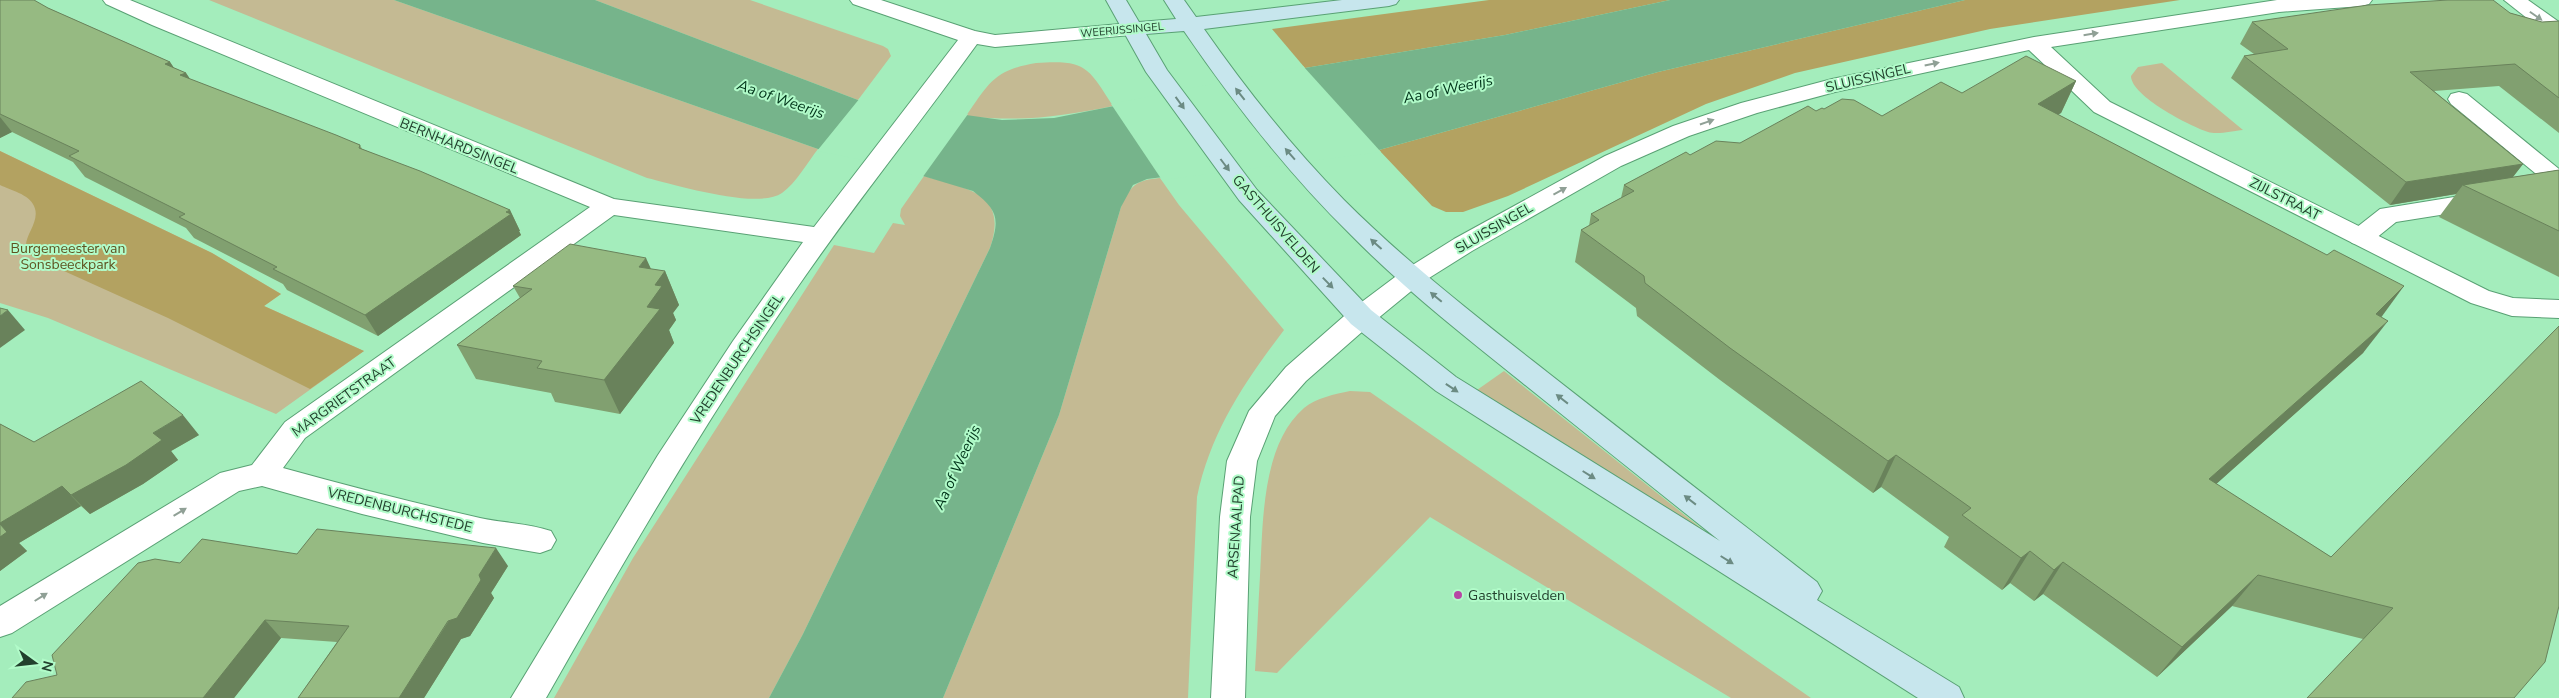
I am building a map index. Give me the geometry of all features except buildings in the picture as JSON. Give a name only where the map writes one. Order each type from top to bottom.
[{"type":"main road","name":"GASTHUISVELDEN","points":[[1116,0],[1157,72],[1248,196],[1360,317],[1446,384],[1529,438],[1907,671],[1947,698]]},
{"type":"main road","name":"GASTHUISVELDEN","points":[[1174,0],[1217,64],[1263,123],[1317,186],[1412,277],[1494,345],[1907,671]]},
{"type":"main road","name":"WEERIJSSINGEL","points":[[1131,29],[1189,24],[1389,0]]},
{"type":"street","name":"BERNHARDSINGEL","points":[[113,0],[168,25],[609,206],[830,224]]},
{"type":"street","name":"WEERIJSSINGEL","points":[[860,0],[971,37],[1007,41],[1131,29]]},
{"type":"street","name":"SLUISSINGEL","points":[[1412,277],[1463,245],[1613,161],[1681,132],[1749,108],[1832,86],[2034,43],[2279,6],[2362,0]]},
{"type":"street","points":[[2514,0],[2559,32]]},
{"type":"street","name":"VREDENBURCHSINGEL","points":[[528,698],[624,533],[725,375],[830,224],[971,37]]},
{"type":"street","name":"ZIJLSTRAAT","points":[[2034,43],[2102,107],[2487,300],[2512,307],[2559,309]]},
{"type":"street","points":[[2459,99],[2559,181]]},
{"type":"street","points":[[2361,237],[2389,215],[2559,188]]},
{"type":"street","name":"MARGRIETSTRAAT","points":[[262,474],[295,430],[609,206]]},
{"type":"street","name":"ARSENAALPAD","points":[[1228,698],[1235,517],[1242,461],[1263,411],[1296,374],[1360,317],[1412,277]]},
{"type":"street","points":[[0,623],[231,481],[262,474]]},
{"type":"street","name":"VREDENBURCHSTEDE","points":[[262,474],[362,502],[483,530],[540,540]]},
{"type":"green space","points":[[209,0],[394,0],[818,149],[792,184],[782,193],[770,198],[736,198],[677,186],[647,178]]},
{"type":"green space","points":[[595,0],[750,0],[883,46],[888,49],[891,56],[858,100]]},
{"type":"green space","points":[[1489,0],[1670,0],[1505,35],[1305,68],[1272,29]]},
{"type":"green space","points":[[1965,0],[2180,0],[1990,29],[1795,73],[1706,104],[1508,196],[1463,212],[1446,212],[1432,206],[1379,150],[1658,72]]},
{"type":"green space","points":[[1036,63],[1065,63],[1084,68],[1097,82],[1113,106],[1040,117],[1005,119],[966,116],[987,87],[1001,74]]},
{"type":"green space","points":[[2162,63],[2243,130],[2220,133],[2208,132],[2176,117],[2140,92],[2131,76],[2138,67]]},
{"type":"green space","name":"Burgemeester van Sonsbeeckpark","points":[[0,151],[212,253],[281,294],[264,306],[364,351],[276,414],[48,318],[0,303]]},
{"type":"green space","name":"Burgemeester van Sonsbeeckpark","points":[[0,151],[212,253],[281,294],[264,306],[364,351],[310,389],[168,318],[33,257],[28,252],[26,246],[35,220],[34,206],[24,195],[0,185]]},
{"type":"green space","points":[[924,176],[969,190],[989,204],[994,215],[994,229],[990,248],[803,634],[769,698],[554,698],[633,558],[834,245],[874,253],[893,223],[905,225],[900,216],[901,209]]},
{"type":"green space","points":[[1160,178],[1179,205],[1284,330],[1256,369],[1231,409],[1220,429],[1203,473],[1197,497],[1188,698],[943,698],[1059,415],[1121,207],[1128,193],[1135,185],[1145,180]]},
{"type":"green space","points":[[1504,371],[1711,536],[1707,540],[1477,390]]},
{"type":"green space","points":[[1350,391],[1370,392],[1811,698],[1731,698],[1430,517],[1277,673],[1255,671],[1264,510],[1272,464],[1279,443],[1290,424],[1304,408],[1320,399]]},
{"type":"water","name":"Aa of Weerijs","points":[[394,0],[595,0],[858,100],[1002,120],[1054,118],[1305,68],[1505,35],[1670,0],[1965,0],[1658,72],[1379,150],[1147,179],[1133,185],[1121,207],[1059,415],[943,698],[769,698],[803,634],[990,248],[996,222],[992,210],[973,191],[863,158],[818,149]]},
{"type":"pier","points":[[1303,66],[1381,152],[1162,180],[1111,104]]},
{"type":"pier","points":[[860,98],[968,114],[922,178],[863,160],[817,151]]},
{"type":"place","name":"Gasthuisvelden","points":[[1458,595]]}]
